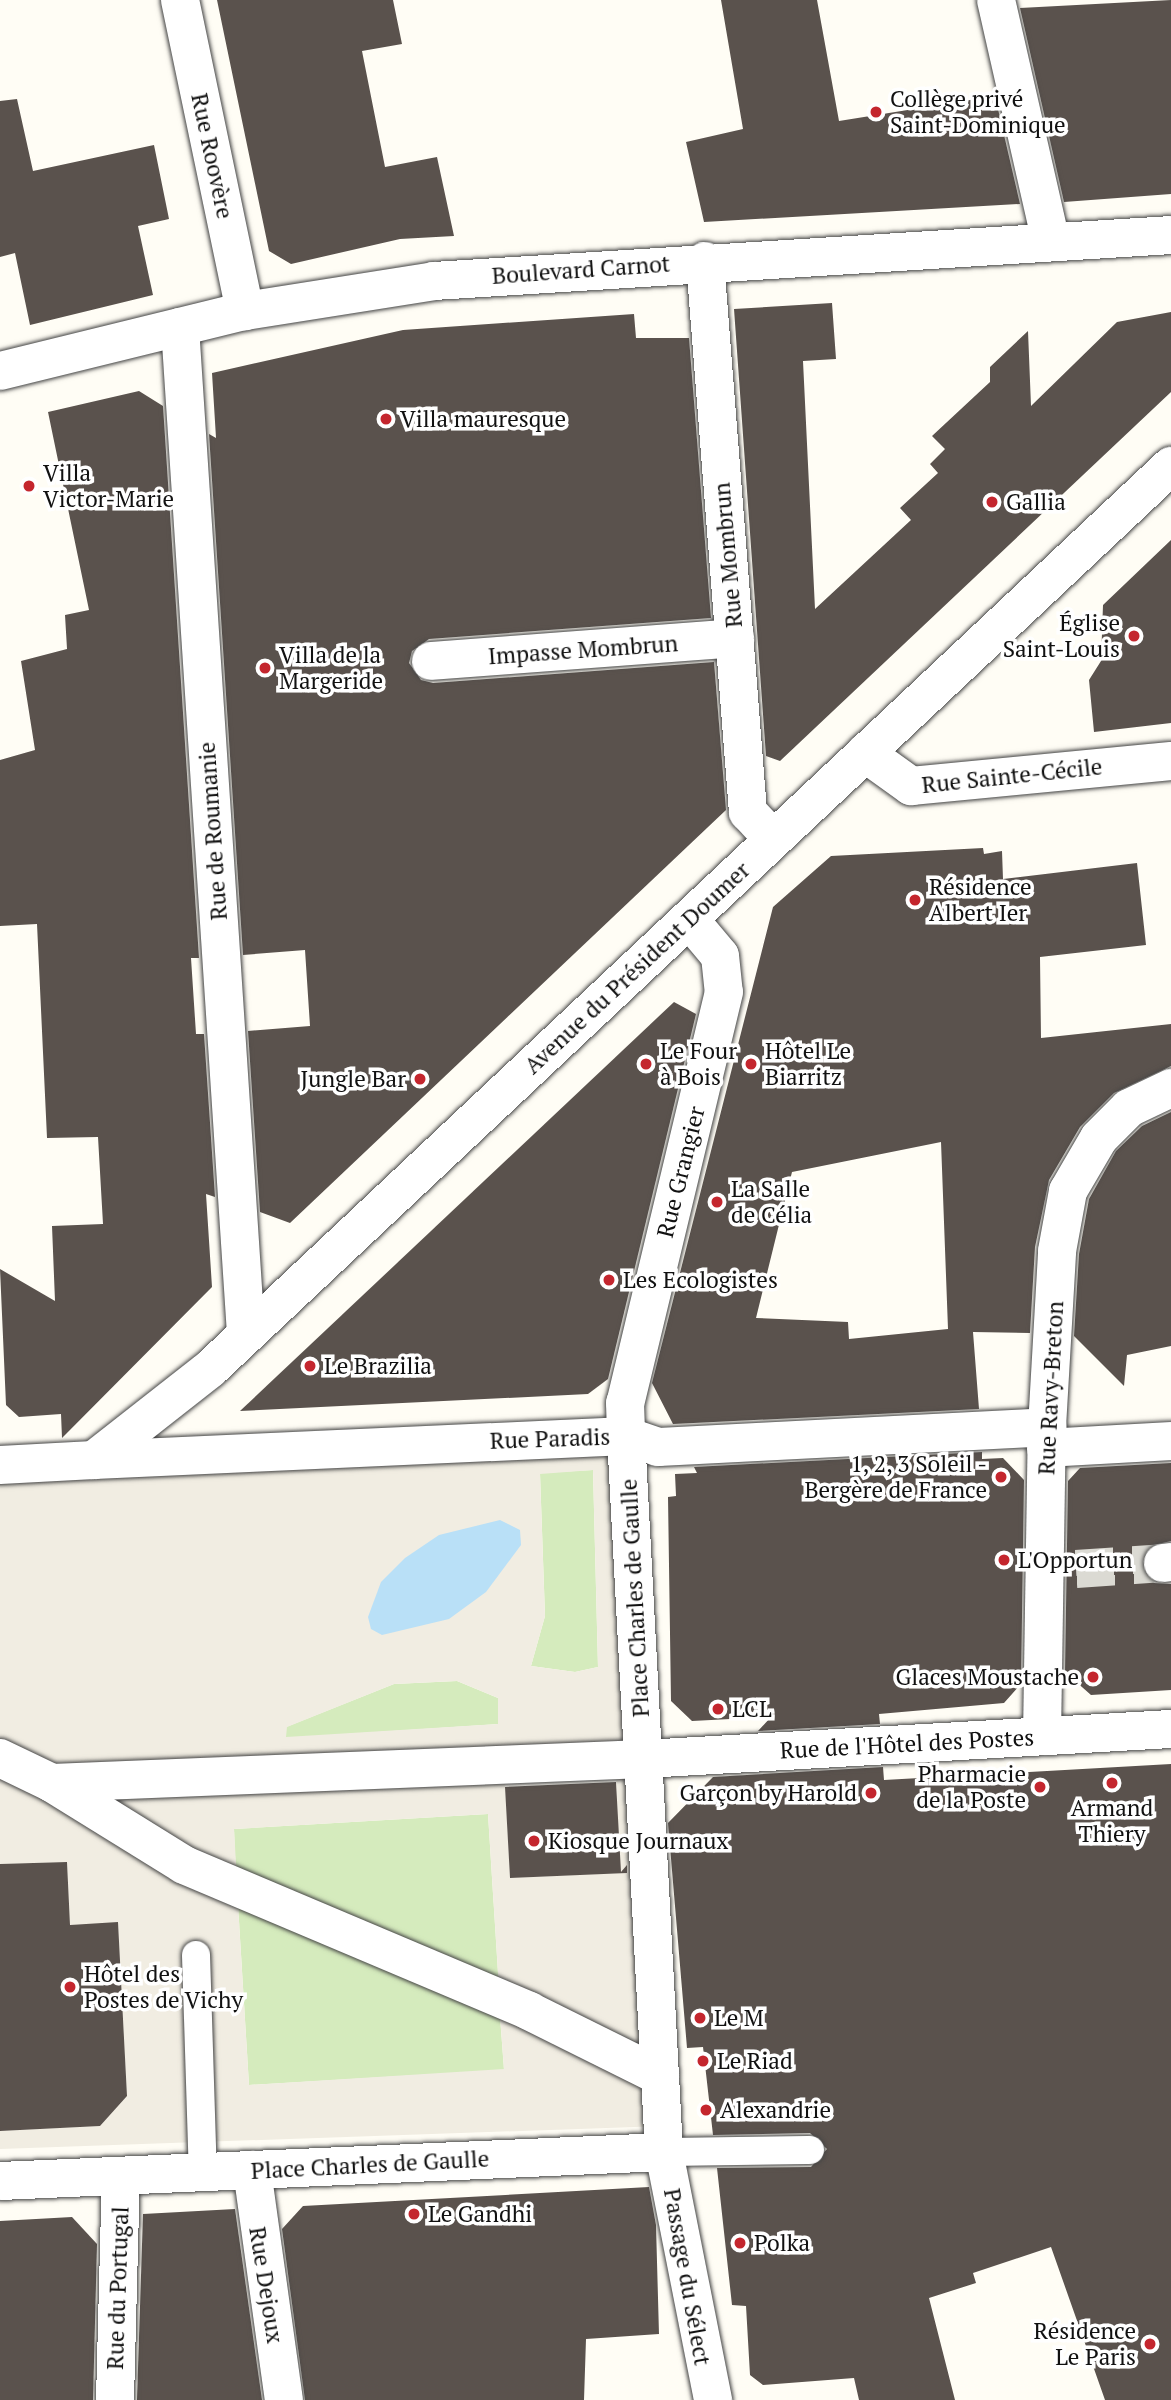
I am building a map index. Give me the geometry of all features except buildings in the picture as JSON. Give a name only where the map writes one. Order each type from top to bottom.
[{"type":"street","name":"Rue Roovère","points":[[180,0],[245,311]]},
{"type":"street","points":[[996,0],[1051,242]]},
{"type":"street","name":"Boulevard Carnot","points":[[0,371],[245,311],[434,281],[705,261],[1171,235]]},
{"type":"street","name":"Rue Mombrun","points":[[705,261],[748,812],[774,839]]},
{"type":"street","name":"Rue de Roumanie","points":[[180,327],[246,1335]]},
{"type":"street","name":"Avenue du Président Doumer","points":[[94,1460],[246,1335],[865,753],[1166,479]]},
{"type":"street","name":"Impasse Mombrun","points":[[431,662],[735,638]]},
{"type":"street","name":"Rue Sainte-Cécile","points":[[865,753],[911,786],[1171,761]]},
{"type":"street","name":"Rue Grangier","points":[[626,1436],[625,1403],[724,992],[720,956],[689,919]]},
{"type":"street","name":"Rue Ravy-Breton","points":[[1042,1736],[1061,1570],[1047,1437],[1057,1251],[1068,1191],[1114,1123],[1129,1108],[1171,1088]]},
{"type":"street","name":"Rue Paradis","points":[[94,1460],[626,1436],[658,1447],[1047,1437],[1171,1441]]},
{"type":"street","name":"Place Charles de Gaulle","points":[[0,2181],[664,2152],[626,1436]]},
{"type":"street","points":[[0,1465],[94,1460]]},
{"type":"street","name":"Rue de l'Hôtel des Postes","points":[[644,1759],[1171,1728]]},
{"type":"street","points":[[0,1758],[52,1783],[184,1865],[529,2011],[660,2076]]},
{"type":"street","points":[[52,1783],[644,1759]]},
{"type":"street","name":"Passage du Sélect","points":[[664,2152],[713,2400]]},
{"type":"street","name":"Rue Dejoux","points":[[252,2170],[284,2400]]},
{"type":"street","name":"Rue du Portugal","points":[[115,2400],[121,2176]]},
{"type":"lane","points":[[197,1955],[203,2172]]},
{"type":"lane","points":[[664,2152],[810,2150]]},
{"type":"green space","points":[[593,1470],[598,1667],[575,1672],[531,1666],[545,1616],[540,1473]]},
{"type":"green space","points":[[457,1681],[498,1698],[499,1724],[286,1738],[286,1727],[394,1684]]},
{"type":"green space","points":[[488,1814],[499,1989],[236,1880],[234,1829]]},
{"type":"green space","points":[[238,1905],[499,2003],[504,2070],[249,2085]]},
{"type":"shaded area","points":[[626,1436],[663,2126],[0,2149],[0,2131],[100,2126],[127,2096],[118,1923],[70,1925],[67,1862],[0,1864],[0,1465]],"holes":[[[593,1470],[598,1667],[575,1672],[531,1666],[545,1616],[540,1474]],[[457,1681],[498,1698],[498,1724],[286,1737],[287,1727],[394,1684]],[[616,1774],[620,1873],[510,1878],[505,1780]],[[488,1814],[499,1989],[237,1881],[234,1829]],[[238,1905],[499,2003],[504,2069],[249,2085]]]},
{"type":"water","points":[[500,1520],[520,1530],[521,1545],[486,1592],[449,1619],[382,1635],[371,1629],[368,1617],[381,1582],[405,1558],[439,1535]]},
{"type":"tunnel","points":[[1076,1569],[1163,1563]]},
{"type":"place","name":"Collège privé Saint-Dominique","points":[[876,112]]},
{"type":"place","name":"Villa mauresque","points":[[386,419]]},
{"type":"place","name":"Villa Victor-Marie","points":[[29,486]]},
{"type":"place","name":"Gallia","points":[[992,502]]},
{"type":"place","name":"Église Saint-Louis","points":[[1134,636]]},
{"type":"place","name":"Villa de la Margeride","points":[[265,668]]},
{"type":"place","name":"Résidence Albert Ier","points":[[915,900]]},
{"type":"place","name":"Le Four à Bois","points":[[646,1064]]},
{"type":"place","name":"Hôtel Le Biarritz","points":[[751,1064]]},
{"type":"place","name":"Jungle Bar","points":[[420,1079]]},
{"type":"place","name":"La Salle de Célia","points":[[717,1202]]},
{"type":"place","name":"Les Ecologistes","points":[[609,1280]]},
{"type":"place","name":"Le Brazilia","points":[[310,1366]]},
{"type":"place","name":"1, 2, 3 Soleil - Bergère de France","points":[[1001,1477]]},
{"type":"place","name":"L'Opportun","points":[[1004,1560]]},
{"type":"place","name":"Glaces Moustache","points":[[1093,1677]]},
{"type":"place","name":"LCL","points":[[718,1709]]},
{"type":"place","name":"Armand Thiery","points":[[1112,1783]]},
{"type":"place","name":"Pharmacie de la Poste","points":[[1040,1787]]},
{"type":"place","name":"Garçon by Harold","points":[[871,1793]]},
{"type":"place","name":"Kiosque Journaux","points":[[534,1841]]},
{"type":"place","name":"Hôtel des Postes de Vichy","points":[[70,1987]]},
{"type":"place","name":"Le M","points":[[700,2018]]},
{"type":"place","name":"Le Riad","points":[[703,2061]]},
{"type":"place","name":"Alexandrie","points":[[706,2110]]},
{"type":"place","name":"Le Gandhi","points":[[414,2214]]},
{"type":"place","name":"Polka","points":[[740,2243]]},
{"type":"place","name":"Résidence Le Paris","points":[[1150,2344]]}]
